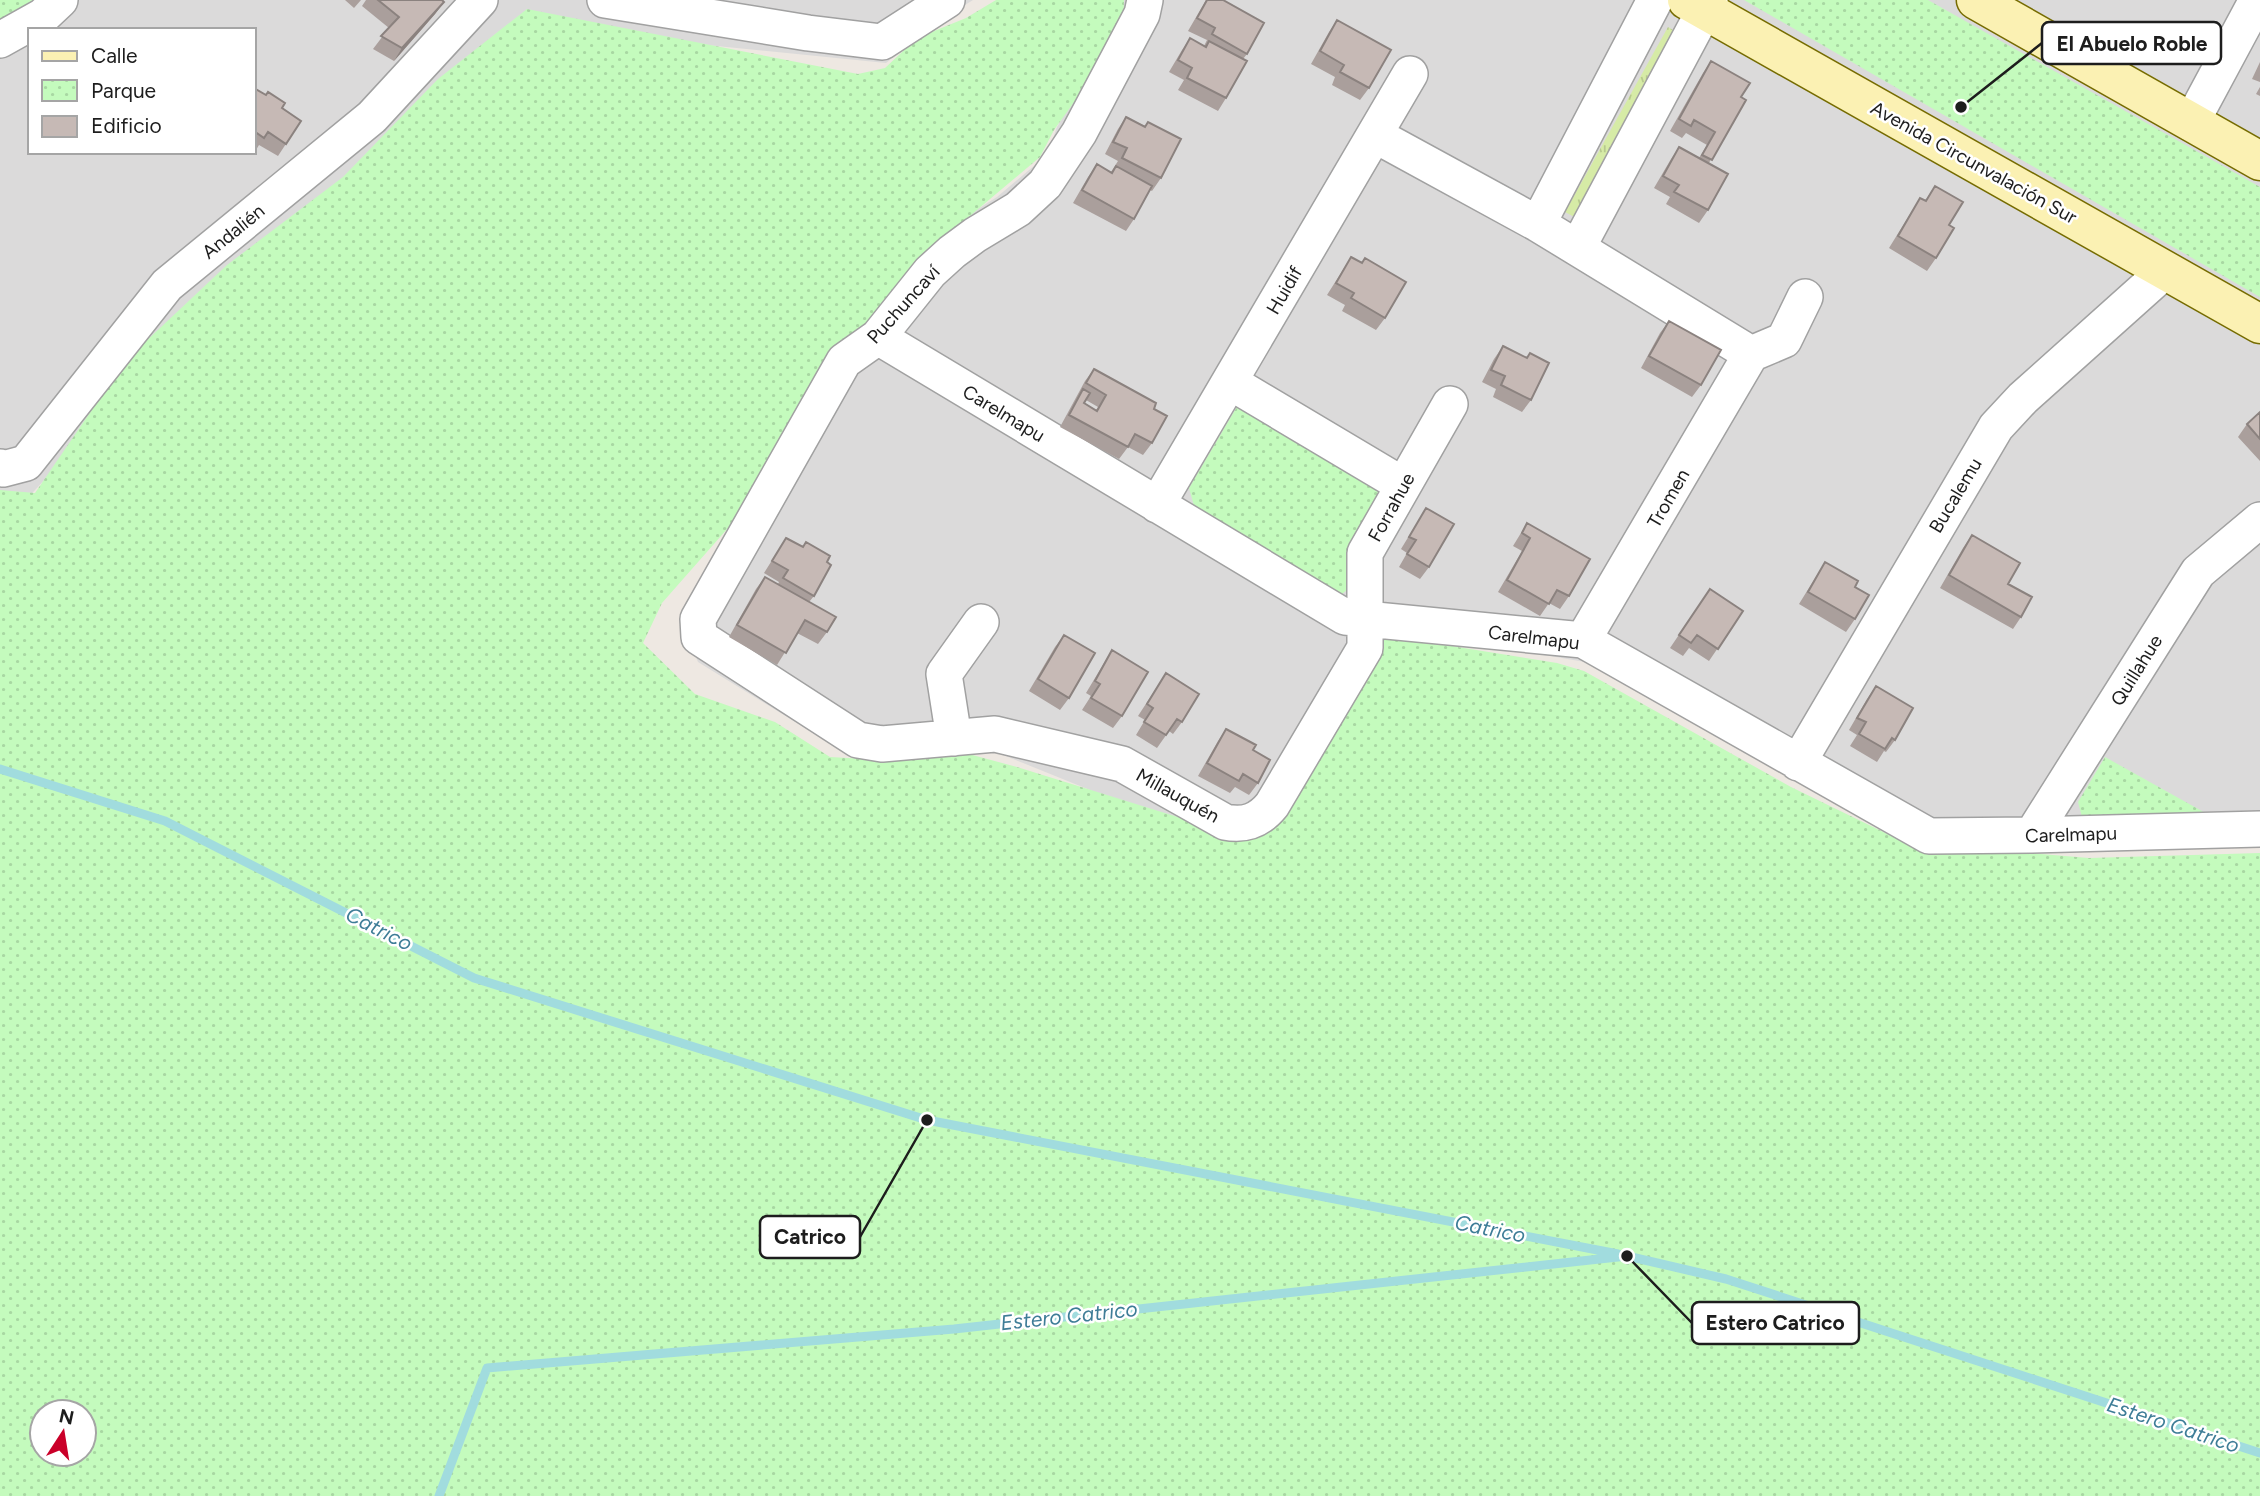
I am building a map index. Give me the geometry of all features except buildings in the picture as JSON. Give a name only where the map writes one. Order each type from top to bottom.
[{"type":"main road","points":[[1976,0],[2260,161]]},
{"type":"main road","name":"Avenida Circunvalación Sur","points":[[1701,3],[2260,324]]},
{"type":"street","points":[[0,40],[43,16],[60,0]]},
{"type":"street","name":"Andalién","points":[[0,467],[3,469],[26,463],[167,285],[372,117],[480,0]]},
{"type":"street","points":[[605,0],[808,33],[882,41],[931,5]]},
{"type":"street","name":"Puchuncaví","points":[[699,637],[698,619],[701,612],[844,361],[878,337],[937,265],[975,235],[1018,209],[1045,184],[1079,133],[1142,14],[1145,0]]},
{"type":"street","points":[[1538,224],[1655,0]]},
{"type":"street","points":[[2191,123],[2257,0]]},
{"type":"street","points":[[1578,247],[1701,3]]},
{"type":"street","name":"Huidif","points":[[1157,505],[1410,74]]},
{"type":"street","points":[[1375,135],[1578,247],[1751,354],[1784,340],[1805,297]]},
{"type":"street","name":"Bucalemu","points":[[1798,763],[1996,427],[2023,398],[2166,270]]},
{"type":"street","name":"Carelmapu","points":[[878,337],[1345,617],[1583,640],[1929,836],[2260,829]]},
{"type":"street","name":"Tromen","points":[[1583,640],[1751,354]]},
{"type":"street","points":[[1230,382],[1403,485]]},
{"type":"street","name":"Forrahue","points":[[1366,619],[1365,553],[1450,404]]},
{"type":"street","name":"Quillahue","points":[[2032,835],[2198,572],[2260,520]]},
{"type":"street","name":"Millauquén","points":[[699,637],[858,740],[882,744],[995,734],[1122,764],[1225,822],[1243,824],[1252,821],[1272,806],[1364,648],[1366,619]]},
{"type":"street","points":[[954,738],[944,674],[981,622]]},
{"type":"shaded area","points":[[0,0],[973,0],[944,18],[886,63],[517,26],[204,306],[2,526]]},
{"type":"shaded area","points":[[1122,0],[2260,0],[2260,838],[1926,849],[1781,762],[1585,662],[1399,630],[1226,845],[981,746],[872,755],[836,747],[698,662],[683,627],[949,227],[997,197],[1047,155],[1057,127],[1117,27]]},
{"type":"green space","points":[[0,0],[37,0],[0,21]]},
{"type":"green space","points":[[996,0],[1124,0],[1123,34],[1054,130],[1040,157],[927,252],[765,486],[662,603],[643,643],[695,694],[775,722],[830,757],[884,760],[965,753],[1242,837],[1351,680],[1352,630],[1557,663],[1584,671],[1791,787],[1906,843],[2089,858],[2260,853],[2260,1496],[0,1496],[0,490],[35,493],[126,360],[227,265],[343,177],[438,79],[527,9],[858,74],[885,68],[917,38],[966,18]]},
{"type":"green space","points":[[1744,0],[1928,0],[2260,187],[2260,297]]},
{"type":"green space","points":[[1668,27],[1685,37],[1580,220],[1565,212]]},
{"type":"green space","points":[[1238,405],[1380,485],[1383,497],[1353,585],[1342,594],[1322,588],[1196,513],[1189,488]]},
{"type":"green space","points":[[2105,757],[2218,820],[2083,821],[2078,802]]},
{"type":"waterway","name":"Catrico","points":[[0,769],[165,821],[474,978],[927,1120],[1618,1254]]},
{"type":"waterway","name":"Estero Catrico","points":[[439,1496],[487,1368],[954,1329],[1627,1256],[1726,1279],[2260,1453]]},
{"type":"place","name":"El Abuelo Roble","points":[[1961,107]]},
{"type":"place","name":"Catrico","points":[[927,1120]]},
{"type":"place","name":"Estero Catrico","points":[[1627,1256]]}]
